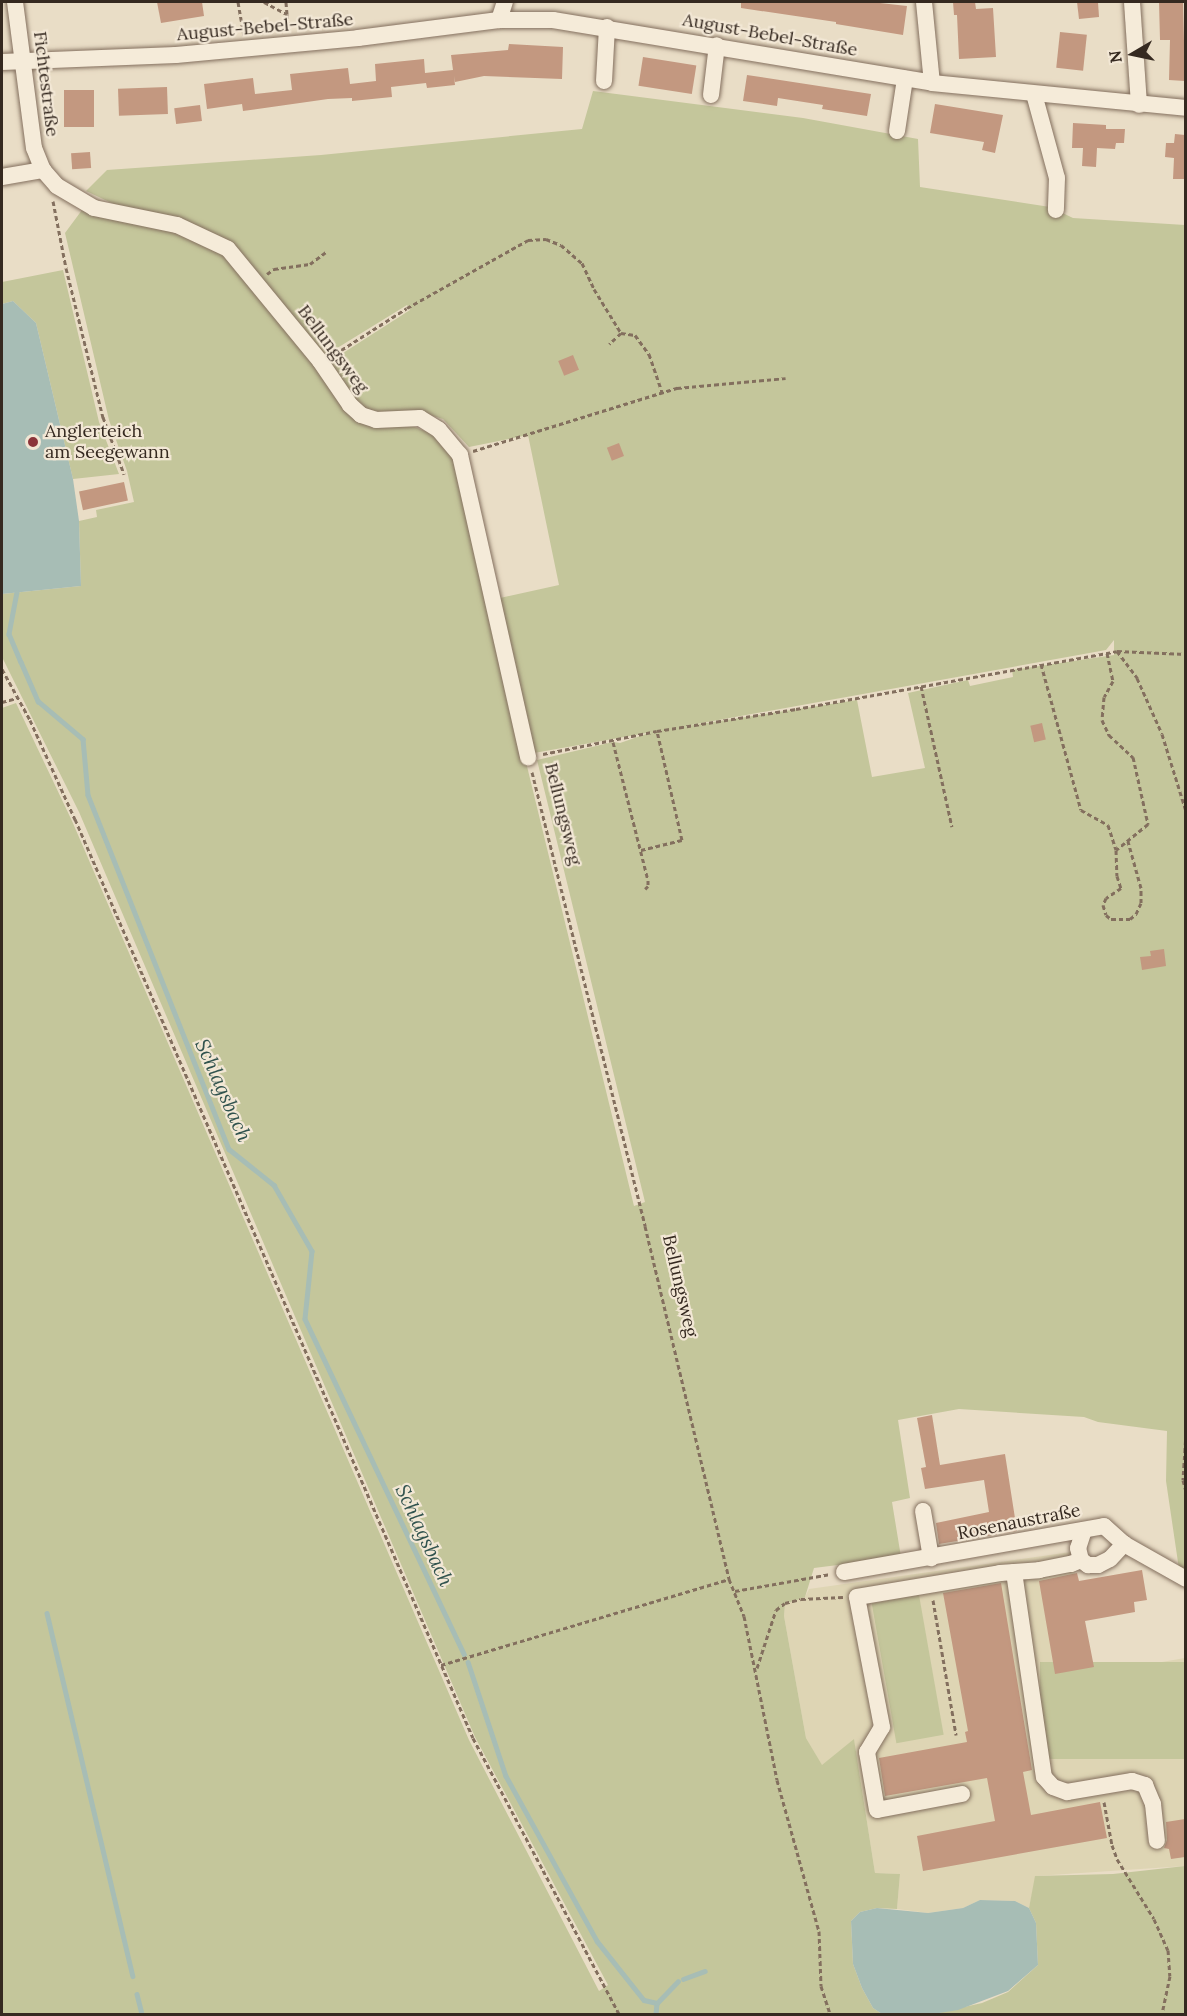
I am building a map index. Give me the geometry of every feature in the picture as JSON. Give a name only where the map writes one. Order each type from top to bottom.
[{"type":"street","name":"Fichtestraße","points":[[15,2],[24,62],[30,129],[43,171]]},
{"type":"street","points":[[499,20],[505,2]]},
{"type":"street","points":[[924,2],[932,83]]},
{"type":"street","points":[[1132,2],[1139,105]]},
{"type":"street","name":"August-Bebel-Straße","points":[[2,62],[145,57],[358,38],[499,20],[553,20],[717,45],[932,83],[1185,108]]},
{"type":"street","points":[[604,81],[607,27]]},
{"type":"street","points":[[711,95],[717,45]]},
{"type":"street","points":[[897,130],[905,79]]},
{"type":"street","points":[[1034,94],[1057,178],[1056,210]]},
{"type":"street","points":[[2,177],[43,171]]},
{"type":"street","name":"Bellungsweg","points":[[43,171],[65,193],[94,207],[177,225],[228,249],[320,361],[350,405],[361,415],[376,420],[420,418],[440,430],[460,455],[528,757]]},
{"type":"street","points":[[923,1511],[931,1558]]},
{"type":"street","name":"Rosenaustraße","points":[[844,1572],[1104,1526],[1124,1544],[1185,1579]]},
{"type":"street","points":[[1084,1530],[1078,1548],[1081,1560],[1088,1565],[1110,1559],[1124,1544]]},
{"type":"street","points":[[962,1794],[877,1810],[867,1752],[882,1727],[857,1597],[1060,1566],[1081,1560]]},
{"type":"street","points":[[1014,1572],[1044,1777],[1053,1787],[1066,1792],[1132,1781],[1145,1785],[1154,1804],[1157,1841]]},
{"type":"path","points":[[238,2],[246,48]]},
{"type":"path","points":[[264,2],[287,14],[286,2]]},
{"type":"path","points":[[53,200],[66,268],[103,417],[124,474]]},
{"type":"path","points":[[320,361],[406,308],[528,240],[546,239],[561,245],[582,262],[594,289],[621,333]]},
{"type":"path","points":[[256,281],[274,269],[310,264],[326,252]]},
{"type":"path","points":[[609,345],[621,333],[635,334],[650,354],[662,392]]},
{"type":"path","points":[[460,455],[677,388],[786,378]]},
{"type":"path","points":[[528,757],[613,742],[657,730],[1117,651],[1185,654]]},
{"type":"path","points":[[1117,651],[1137,678],[1162,734],[1185,811]]},
{"type":"path","points":[[1107,653],[1113,681],[1104,697],[1102,720],[1108,735],[1133,757],[1148,824],[1116,850]]},
{"type":"path","points":[[1041,664],[1081,810],[1108,825],[1116,850],[1117,876],[1121,888],[1106,898],[1104,911],[1111,919],[1130,919],[1136,914],[1141,896],[1128,842]]},
{"type":"path","points":[[2,669],[30,720],[75,819],[473,1738],[619,2014]]},
{"type":"path","points":[[921,686],[952,827]]},
{"type":"path","points":[[2,702],[17,698]]},
{"type":"path","points":[[641,850],[682,840],[657,730]]},
{"type":"path","points":[[613,742],[648,880],[648,886],[645,889]]},
{"type":"path","name":"Bellungsweg","points":[[528,757],[645,1226],[729,1580],[744,1616],[777,1780],[819,1931],[821,1986],[830,2014]]},
{"type":"path","points":[[1185,1433],[1185,1491]]},
{"type":"path","points":[[735,1591],[844,1572]]},
{"type":"path","points":[[441,1665],[729,1580]]},
{"type":"path","points":[[930,1585],[956,1735]]},
{"type":"path","points":[[756,1670],[776,1610],[785,1603],[801,1599],[857,1597]]},
{"type":"path","points":[[1102,1787],[1112,1845],[1168,1950],[1170,1976],[1162,2014]]},
{"type":"shaded area","points":[[1071,1552],[1093,1674],[1185,1658],[1185,1866],[1036,1876],[1029,1908],[1015,1901],[980,1900],[963,1908],[928,1913],[897,1909],[900,1874],[875,1873],[854,1740],[822,1766],[806,1738],[784,1616],[785,1604],[805,1597],[809,1589]]},
{"type":"green space","points":[[593,91],[803,118],[918,139],[920,187],[1050,207],[1073,218],[1185,225],[1185,1573],[1179,1569],[1166,1481],[1167,1431],[1098,1422],[1084,1417],[959,1409],[898,1420],[910,1498],[892,1502],[901,1557],[814,1568],[805,1597],[785,1604],[784,1616],[806,1738],[822,1765],[854,1739],[875,1873],[900,1874],[897,1909],[877,1908],[860,1912],[851,1921],[853,1964],[873,2008],[882,2014],[2,2014],[2,708],[16,703],[72,821],[469,1740],[599,1991],[608,1985],[475,1737],[79,812],[2,657],[2,594],[81,586],[79,521],[97,517],[96,510],[134,502],[127,471],[109,420],[65,233],[82,210],[174,232],[225,255],[314,363],[347,412],[412,426],[435,435],[454,455],[634,1206],[645,1202],[537,760],[613,742],[620,743],[652,732],[534,753],[500,598],[559,585],[528,435],[469,447],[443,419],[426,414],[373,414],[363,409],[326,364],[410,310],[407,305],[321,358],[233,245],[118,206],[86,191],[107,170],[321,155],[582,129]],"holes":[[[1114,640],[1114,655],[1012,670],[1013,677],[970,686],[968,680],[908,693],[925,768],[872,777],[857,700],[680,727],[1106,650]]]},
{"type":"green space","points":[[63,270],[99,422],[119,474],[73,479],[36,323],[13,301],[2,304],[2,282]]},
{"type":"green space","points":[[919,1595],[944,1735],[896,1743],[872,1603]]},
{"type":"green space","points":[[1040,1662],[1185,1662],[1185,1759],[1040,1759]]},
{"type":"green space","points":[[1185,1866],[1185,2014],[933,2014],[982,2003],[1008,1992],[1038,1965],[1036,1923],[1029,1908],[1035,1876],[1113,1874]]},
{"type":"water","name":"Anglerteich am Seegewann","points":[[13,301],[36,323],[73,479],[79,521],[81,586],[2,594],[2,304]]},
{"type":"water","points":[[980,1900],[1015,1901],[1029,1908],[1036,1923],[1038,1965],[1008,1991],[958,2010],[933,2014],[882,2014],[873,2008],[853,1964],[851,1921],[860,1912],[877,1908],[928,1913],[963,1908]]},
{"type":"building","points":[[157,2],[202,2],[204,16],[161,23]]},
{"type":"building","points":[[741,2],[871,2],[907,6],[903,35],[836,24],[836,22],[741,8]]},
{"type":"building","points":[[953,2],[975,2],[976,9],[993,8],[996,57],[959,59],[957,15],[954,15]]},
{"type":"building","points":[[1077,2],[1098,2],[1099,17],[1079,19]]},
{"type":"building","points":[[1159,2],[1183,2],[1185,81],[1169,80],[1170,40],[1160,40]]},
{"type":"building","points":[[1060,32],[1087,35],[1083,71],[1056,68]]},
{"type":"building","points":[[509,44],[563,47],[562,79],[484,76],[455,82],[454,76],[455,85],[427,88],[426,83],[391,87],[392,97],[352,101],[352,98],[328,99],[243,111],[242,104],[207,109],[204,84],[253,78],[255,94],[292,90],[290,74],[348,68],[350,84],[376,81],[375,64],[424,59],[425,73],[453,70],[451,55],[508,50]]},
{"type":"building","points":[[643,57],[696,65],[692,94],[638,86]]},
{"type":"building","points":[[747,75],[871,94],[867,116],[822,109],[823,105],[778,98],[777,106],[743,101]]},
{"type":"building","points":[[167,87],[168,114],[119,116],[118,89]]},
{"type":"building","points":[[64,90],[94,90],[94,127],[64,127]]},
{"type":"building","points":[[935,104],[1003,115],[995,153],[982,150],[984,142],[930,133]]},
{"type":"building","points":[[200,105],[202,121],[176,124],[174,108]]},
{"type":"building","points":[[1073,123],[1106,125],[1106,129],[1125,129],[1124,143],[1116,143],[1115,149],[1097,148],[1096,167],[1082,166],[1083,148],[1072,148]]},
{"type":"building","points":[[1175,134],[1185,135],[1185,179],[1173,179],[1174,158],[1165,157],[1166,143],[1174,143]]},
{"type":"building","points":[[90,152],[91,168],[72,169],[71,153]]},
{"type":"building","points":[[573,355],[579,370],[564,376],[558,361]]},
{"type":"building","points":[[619,443],[624,456],[612,461],[607,448]]},
{"type":"building","points":[[124,482],[128,501],[83,510],[79,492]]},
{"type":"building","points":[[1042,723],[1046,740],[1034,742],[1030,726]]},
{"type":"building","points":[[1164,949],[1166,966],[1142,970],[1140,957],[1151,956],[1150,951]]},
{"type":"building","points":[[932,1415],[940,1465],[1005,1454],[1017,1531],[939,1544],[936,1523],[989,1512],[984,1480],[925,1489],[921,1468],[926,1467],[917,1418]]},
{"type":"building","points":[[1142,1570],[1147,1600],[1134,1602],[1135,1612],[1085,1621],[1094,1667],[1055,1674],[1039,1581],[1077,1573],[1079,1581]]},
{"type":"building","points":[[1001,1583],[1032,1770],[1023,1772],[1031,1815],[1100,1802],[1107,1838],[923,1871],[917,1836],[995,1821],[987,1778],[885,1796],[879,1758],[967,1742],[965,1732],[968,1731],[943,1593]]},
{"type":"building","points":[[1185,1819],[1185,1857],[1171,1859],[1169,1849],[1164,1848],[1167,1840],[1166,1822]]},
{"type":"waterway","name":"Schlagsbach","points":[[17,592],[9,634],[38,701],[83,739],[88,795],[229,1149],[274,1185],[312,1251],[305,1319],[464,1654]]},
{"type":"waterway","points":[[47,1613],[133,1976]]},
{"type":"waterway","name":"Schlagsbach","points":[[468,1662],[506,1776],[597,1941],[644,2000],[657,2003],[656,2014]]},
{"type":"waterway","points":[[683,1979],[705,1971]]},
{"type":"waterway","points":[[657,2003],[678,1981]]},
{"type":"waterway","points":[[137,1994],[142,2014]]},
{"type":"place","name":"Anglerteich am Seegewann","points":[[33,442]]}]
